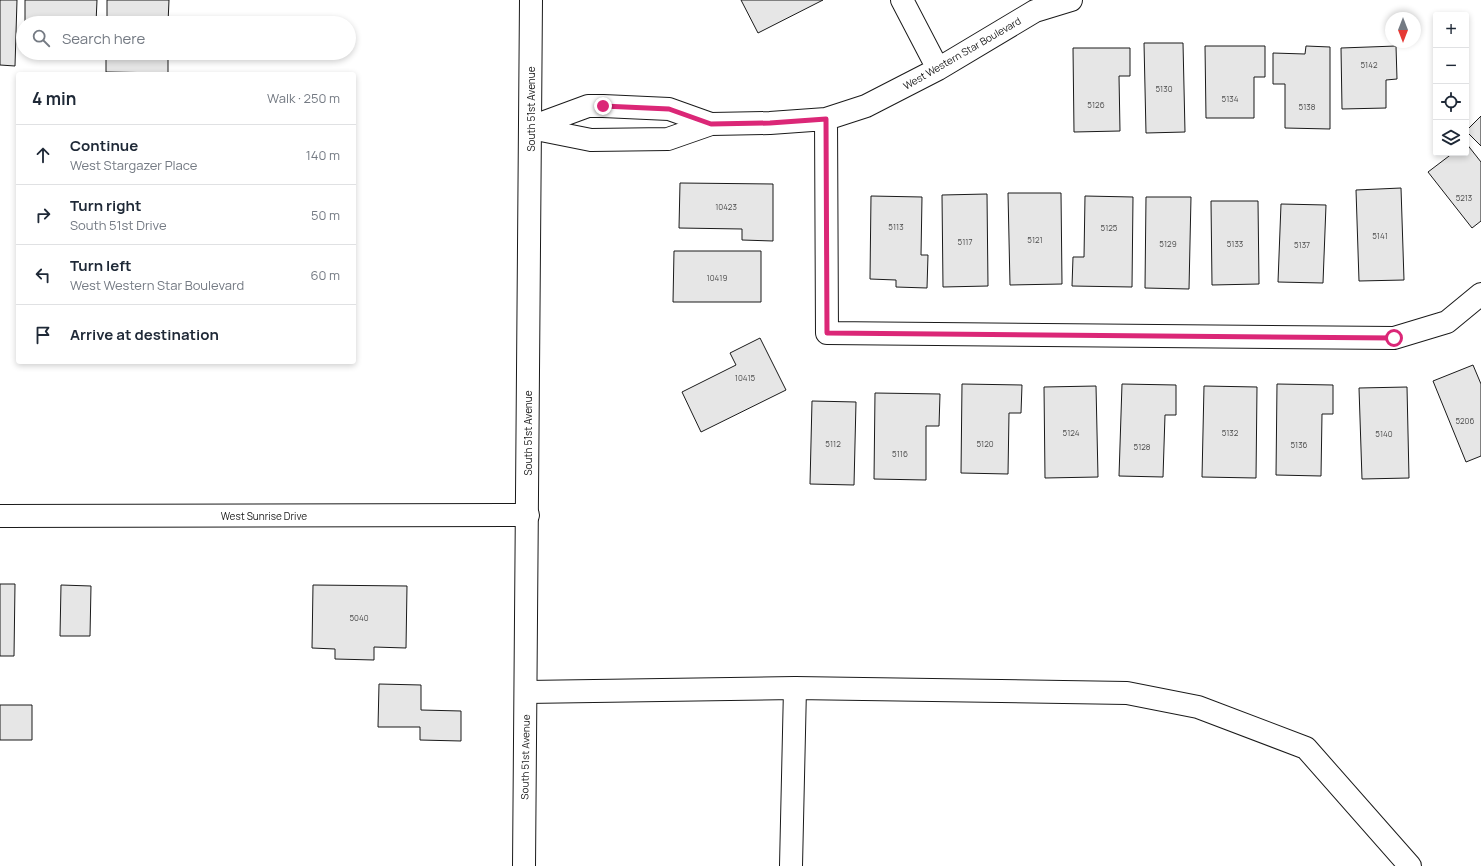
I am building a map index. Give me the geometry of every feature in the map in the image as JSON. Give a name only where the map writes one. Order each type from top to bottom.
[{"type":"street","name":"South 51st Avenue","points":[[524,866],[531,0]]},
{"type":"street","points":[[902,0],[938,69]]},
{"type":"street","name":"West Western Star Boulevard","points":[[530,128],[591,140],[668,139],[711,124],[770,123],[826,119],[866,106],[938,69],[1035,11],[1071,0]]},
{"type":"street","name":"West Western Star Boulevard","points":[[530,128],[588,106],[669,109],[711,124]]},
{"type":"street","points":[[826,119],[827,333],[1394,338],[1446,322],[1481,294]]},
{"type":"street","name":"West Sunrise Drive","points":[[0,516],[528,515]]},
{"type":"street","points":[[792,866],[795,688]]},
{"type":"street","points":[[526,692],[795,688],[1128,693],[1198,707],[1306,748],[1410,866]]},
{"type":"building","points":[[0,0],[17,0],[15,66],[0,65]]},
{"type":"building","points":[[25,0],[97,0],[96,16],[25,16]]},
{"type":"building","points":[[107,0],[169,0],[168,16],[107,16]]},
{"type":"building","points":[[741,0],[823,0],[758,33]]},
{"type":"building","points":[[1144,43],[1183,43],[1185,132],[1146,133]]},
{"type":"building","points":[[1205,46],[1265,46],[1265,77],[1254,77],[1254,118],[1206,118]]},
{"type":"building","points":[[1306,46],[1330,47],[1330,129],[1285,128],[1285,84],[1273,84],[1273,53],[1305,54]]},
{"type":"building","points":[[1385,46],[1385,48],[1396,48],[1397,79],[1386,80],[1386,108],[1342,109],[1341,48]]},
{"type":"building","points":[[1073,48],[1130,48],[1130,76],[1119,76],[1120,131],[1074,132]]},
{"type":"building","points":[[106,60],[168,60],[168,72],[106,72]]},
{"type":"building","points":[[1481,116],[1481,146],[1469,134],[1469,128]]},
{"type":"building","points":[[1469,147],[1481,162],[1481,221],[1472,228],[1428,172],[1449,156],[1469,156]]},
{"type":"building","points":[[680,183],[773,184],[773,241],[742,240],[742,229],[679,228]]},
{"type":"building","points":[[1401,188],[1404,280],[1359,281],[1356,190]]},
{"type":"building","points":[[1008,193],[1061,193],[1062,284],[1010,285]]},
{"type":"building","points":[[987,194],[988,286],[943,287],[942,195]]},
{"type":"building","points":[[871,196],[922,197],[921,255],[928,255],[927,288],[896,287],[896,280],[870,279]]},
{"type":"building","points":[[1085,196],[1133,197],[1132,287],[1072,286],[1073,257],[1084,257]]},
{"type":"building","points":[[1146,197],[1191,197],[1189,289],[1145,288]]},
{"type":"building","points":[[1211,201],[1258,201],[1259,284],[1212,285]]},
{"type":"building","points":[[1281,204],[1326,205],[1323,283],[1278,282]]},
{"type":"building","points":[[674,251],[761,251],[761,302],[673,302]]},
{"type":"building","points":[[760,338],[786,390],[701,432],[682,392],[736,365],[730,353]]},
{"type":"building","points":[[1473,365],[1481,384],[1481,456],[1466,462],[1433,381]]},
{"type":"building","points":[[962,384],[1022,385],[1021,413],[1009,413],[1008,474],[961,473]]},
{"type":"building","points":[[1122,384],[1176,385],[1176,415],[1165,415],[1163,477],[1119,476]]},
{"type":"building","points":[[1277,384],[1333,385],[1333,414],[1322,414],[1321,476],[1276,475]]},
{"type":"building","points":[[1096,386],[1098,477],[1045,478],[1044,387]]},
{"type":"building","points":[[1204,386],[1257,387],[1256,478],[1202,477]]},
{"type":"building","points":[[1407,387],[1409,478],[1362,479],[1359,388]]},
{"type":"building","points":[[875,393],[940,394],[939,426],[926,426],[926,480],[874,479]]},
{"type":"building","points":[[812,401],[856,402],[854,485],[810,484]]},
{"type":"building","points":[[0,584],[15,584],[14,656],[0,656]]},
{"type":"building","points":[[61,585],[91,586],[90,636],[60,636]]},
{"type":"building","points":[[313,585],[407,586],[406,648],[374,647],[374,660],[335,659],[335,649],[312,648]]},
{"type":"building","points":[[379,684],[421,685],[421,710],[461,711],[461,741],[420,740],[420,727],[378,727]]},
{"type":"building","points":[[0,705],[32,705],[32,740],[0,740]]},
{"type":"route","points":[[603,106],[669,109],[711,124],[770,123],[826,119],[827,333],[1394,338]]}]
